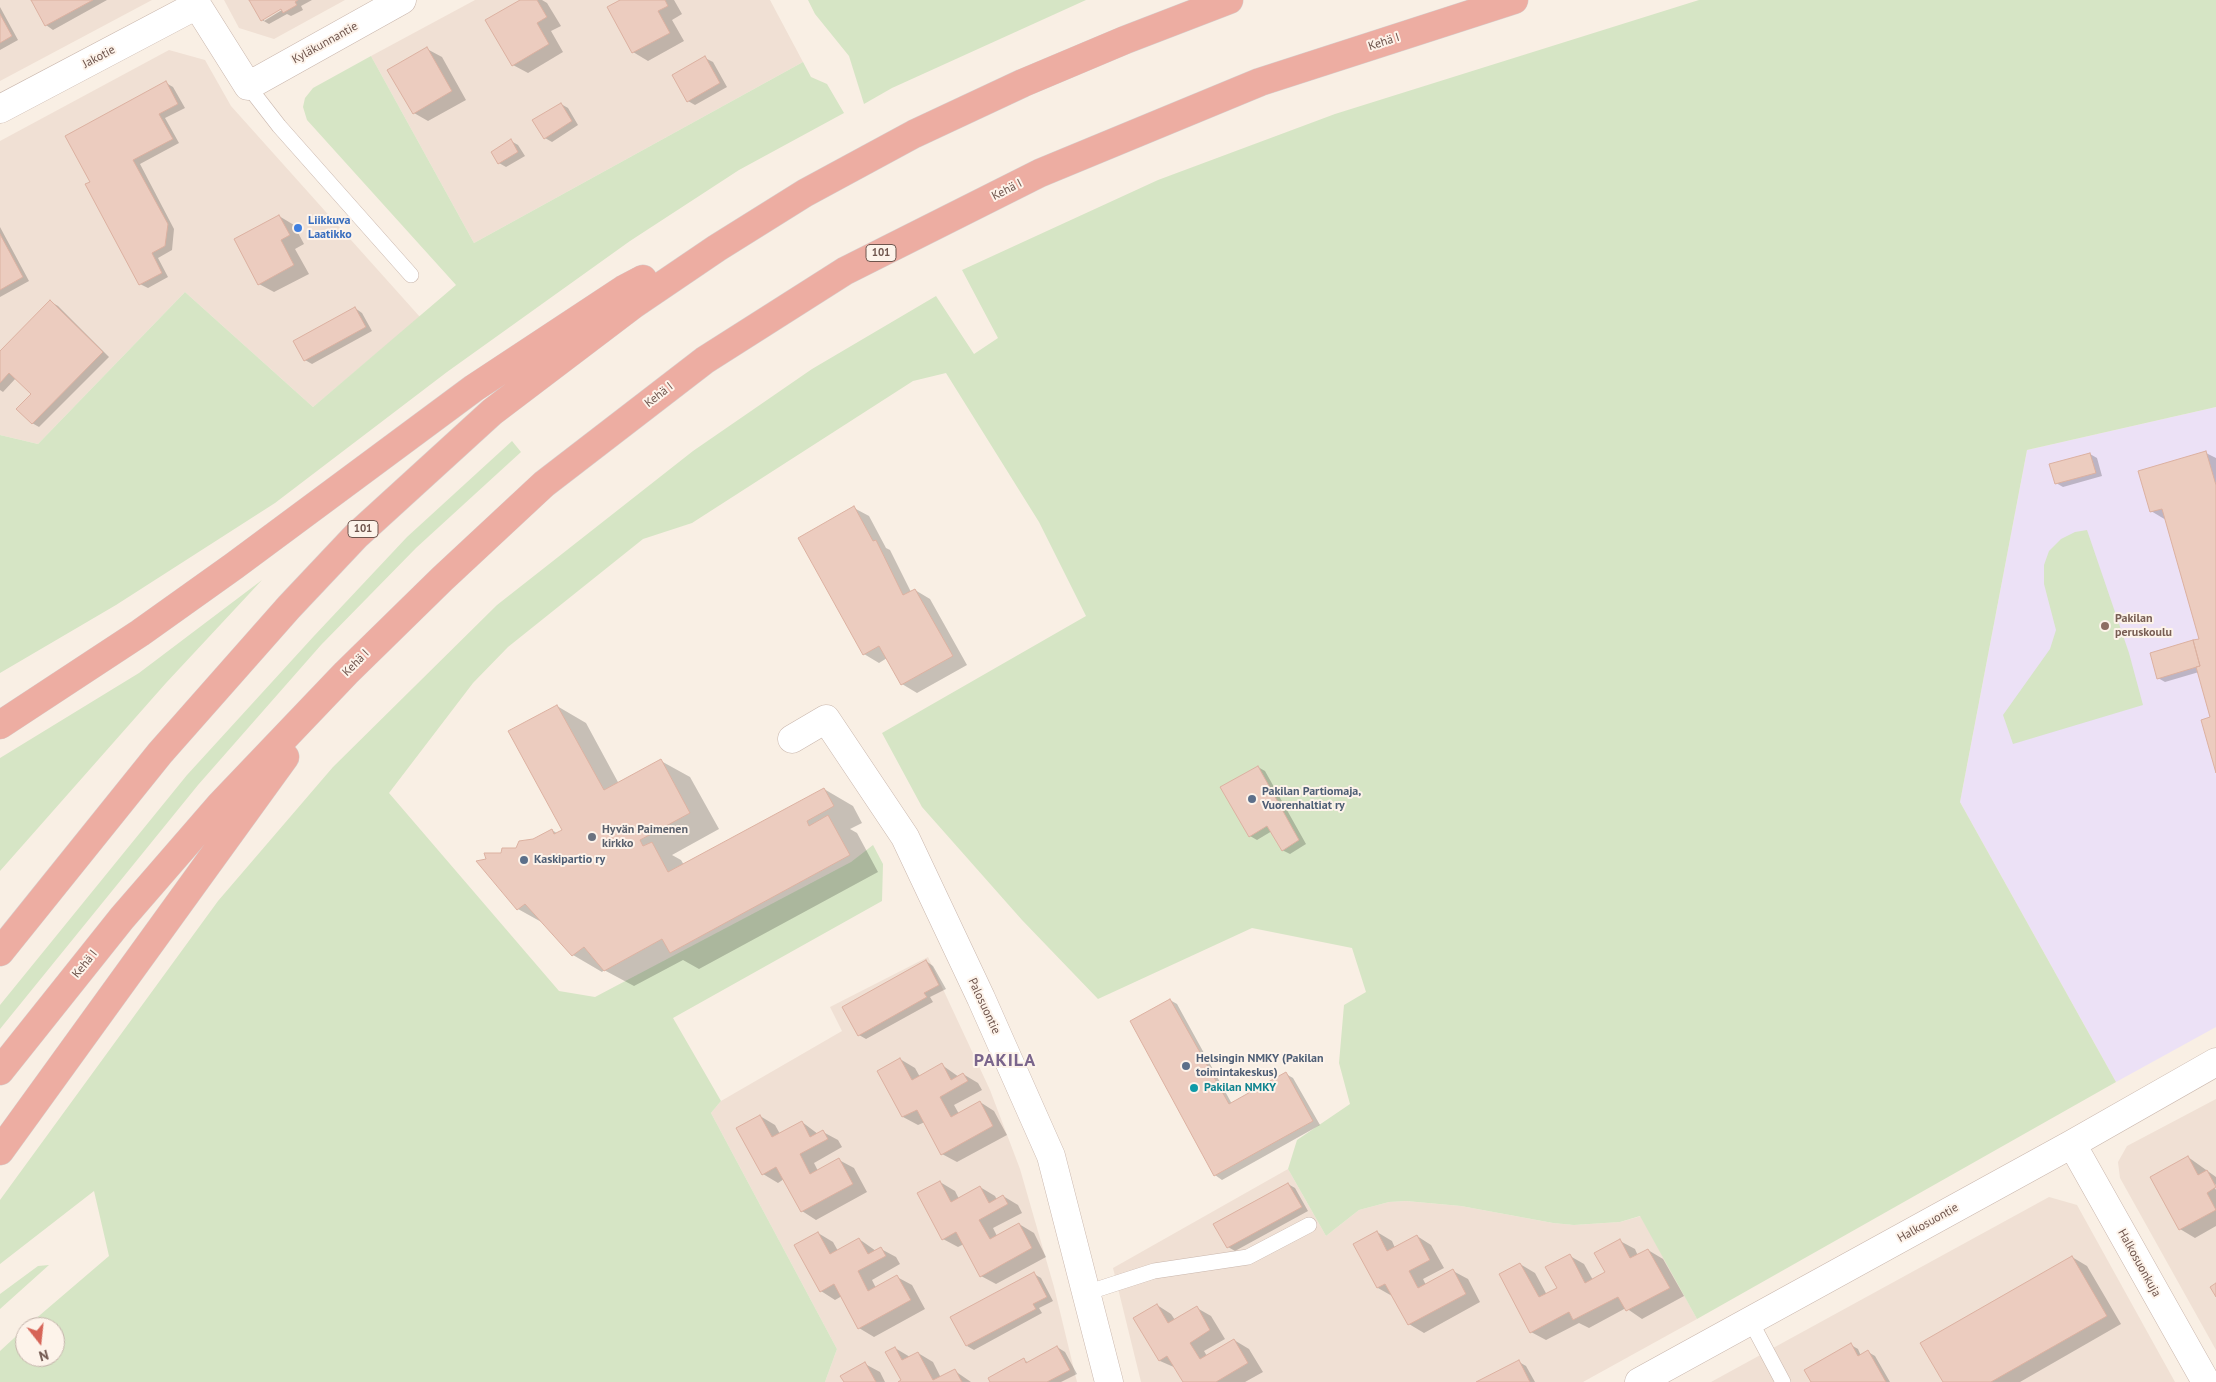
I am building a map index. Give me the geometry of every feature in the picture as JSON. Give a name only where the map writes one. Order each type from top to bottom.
[{"type":"highway","name":"101","points":[[0,952],[160,753],[289,607],[356,536],[492,412],[633,305],[717,248],[805,193],[914,134],[1023,83],[1125,40],[1229,0]]},
{"type":"highway","name":"Kehä I","points":[[0,1071],[122,918],[220,805],[346,674],[442,579],[544,484],[705,360],[845,271],[1040,174],[1260,82],[1514,0]]},
{"type":"highway","points":[[0,725],[140,633],[315,508],[474,388],[545,341],[624,289],[805,193]]},
{"type":"highway","points":[[0,703],[140,633]]},
{"type":"highway","points":[[0,1151],[346,674]]},
{"type":"street","name":"Kyläkunnantie","points":[[248,86],[402,0]]},
{"type":"street","name":"Jakotie","points":[[0,109],[196,2],[248,86]]},
{"type":"street","name":"Palosuontie","points":[[792,739],[826,719],[905,838],[981,998],[1051,1156],[1109,1382]]},
{"type":"street","name":"Halkosuontie","points":[[1639,1382],[2072,1144],[2216,1062]]},
{"type":"street","name":"Halkosuonkuja","points":[[2072,1144],[2206,1382]]},
{"type":"lane","points":[[248,86],[279,126],[411,275]]},
{"type":"lane","points":[[1086,1293],[1154,1271],[1248,1258],[1309,1225]]},
{"type":"lane","points":[[1750,1320],[1783,1382]]},
{"type":"shaded area","points":[[0,0],[152,0],[0,81]]},
{"type":"shaded area","points":[[224,0],[345,0],[274,39],[239,28]]},
{"type":"shaded area","points":[[475,0],[770,0],[803,62],[474,243],[371,56]]},
{"type":"shaded area","points":[[169,50],[205,60],[231,106],[420,317],[313,407],[185,292],[38,444],[0,435],[0,141]]},
{"type":"shaded area","name":"Pakilan peruskoulu","points":[[2216,407],[2216,1027],[2116,1082],[1960,802],[2027,450]]},
{"type":"shaded area","points":[[928,957],[990,1090],[1020,1169],[1054,1287],[1077,1382],[825,1382],[837,1349],[711,1113],[721,1101],[842,1031],[830,1007]]},
{"type":"shaded area","points":[[2216,1099],[2216,1350],[2120,1178],[2118,1162],[2127,1146]]},
{"type":"shaded area","points":[[1288,1169],[1326,1236],[1359,1210],[1389,1202],[1406,1201],[1461,1206],[1553,1223],[1574,1225],[1620,1222],[1641,1216],[1697,1319],[1583,1382],[1141,1382],[1113,1268]]},
{"type":"shaded area","points":[[2049,1197],[2077,1205],[2175,1382],[1711,1382]]},
{"type":"green space","points":[[808,0],[1086,0],[892,88],[864,104],[849,56],[815,14]]},
{"type":"green space","points":[[1699,0],[2216,0],[2216,407],[2027,450],[1960,802],[2116,1082],[1697,1319],[1640,1216],[1620,1222],[1574,1225],[1553,1223],[1461,1206],[1406,1201],[1389,1202],[1359,1210],[1326,1236],[1288,1169],[1297,1140],[1350,1104],[1339,1063],[1344,1005],[1366,992],[1352,948],[1252,928],[1098,999],[1022,920],[922,807],[882,733],[1086,616],[1039,522],[946,373],[913,381],[692,523],[643,539],[508,647],[473,683],[389,793],[559,991],[595,997],[851,862],[873,845],[883,864],[882,901],[673,1018],[721,1101],[711,1113],[837,1349],[825,1382],[0,1382],[0,1351],[15,1337],[15,1367],[65,1367],[65,1317],[38,1317],[109,1256],[94,1191],[0,1264],[0,1200],[218,901],[333,767],[497,605],[693,451],[812,369],[936,296],[974,354],[998,338],[962,270],[1158,180],[1335,114]]},
{"type":"green space","points":[[371,56],[474,243],[803,62],[811,77],[827,84],[844,113],[739,170],[630,241],[447,372],[275,503],[116,605],[0,673],[0,435],[38,444],[185,292],[313,407],[456,285],[307,120],[303,107],[305,98],[313,88]]},
{"type":"green space","points":[[512,441],[521,452],[416,548],[321,645],[198,785],[0,1029],[0,1005],[187,775],[407,537]]},
{"type":"green space","points":[[2087,530],[2129,653],[2143,705],[2013,744],[2003,715],[2050,649],[2056,630],[2044,584],[2044,565],[2049,551],[2061,539],[2075,532]]},
{"type":"green space","points":[[262,580],[166,683],[0,871],[0,758],[139,673]]},
{"type":"green space","points":[[49,1265],[0,1309],[0,1294],[38,1266]]},
{"type":"building","points":[[31,0],[93,0],[45,26]]},
{"type":"building","points":[[249,0],[298,0],[295,2],[297,5],[283,13],[281,9],[261,21]]},
{"type":"building","points":[[520,0],[537,0],[547,17],[537,23],[549,44],[512,66],[485,20]]},
{"type":"building","points":[[620,0],[665,0],[668,6],[658,11],[670,33],[632,53],[607,7]]},
{"type":"building","points":[[0,14],[12,36],[0,43]]},
{"type":"building","points":[[427,47],[452,91],[413,114],[387,70]]},
{"type":"building","points":[[705,56],[720,83],[687,102],[672,75]]},
{"type":"building","points":[[166,81],[178,104],[159,114],[173,139],[133,160],[168,224],[165,246],[152,253],[162,273],[139,285],[85,184],[90,182],[65,136]]},
{"type":"building","points":[[561,103],[572,121],[544,139],[532,120]]},
{"type":"building","points":[[511,139],[518,152],[498,164],[491,152]]},
{"type":"building","points":[[279,215],[290,235],[281,240],[294,265],[258,285],[234,239]]},
{"type":"building","points":[[0,234],[23,277],[0,290]]},
{"type":"building","points":[[50,300],[103,352],[32,424],[16,409],[31,394],[9,373],[0,383],[0,351]]},
{"type":"building","points":[[355,307],[366,327],[304,361],[293,341]]},
{"type":"building","points":[[2206,451],[2216,485],[2216,773],[2201,720],[2210,717],[2196,667],[2200,666],[2193,640],[2199,639],[2162,509],[2150,512],[2138,471]]},
{"type":"building","points":[[2090,453],[2096,473],[2055,484],[2049,464]]},
{"type":"building","points":[[854,506],[873,541],[876,540],[903,595],[915,589],[953,656],[901,685],[879,646],[863,655],[798,538]]},
{"type":"building","points":[[2193,640],[2200,666],[2157,679],[2150,653]]},
{"type":"building","name":"Hyvän Paimenen kirkko","points":[[557,705],[604,790],[661,759],[690,813],[640,840],[643,846],[652,842],[668,872],[824,788],[834,806],[807,821],[809,826],[828,815],[850,855],[670,953],[662,939],[604,971],[584,947],[572,956],[525,904],[517,910],[476,861],[486,859],[484,853],[501,853],[502,848],[516,848],[519,841],[533,839],[552,829],[554,834],[562,830],[508,731]]},
{"type":"building","points":[[1258,766],[1299,840],[1282,851],[1267,826],[1249,837],[1220,787]]},
{"type":"building","points":[[926,960],[939,985],[924,993],[927,997],[858,1036],[842,1007]]},
{"type":"building","name":"Pakilan NMKY","points":[[1170,999],[1229,1104],[1286,1072],[1313,1121],[1214,1176],[1130,1021]]},
{"type":"building","points":[[900,1058],[912,1080],[942,1063],[951,1080],[963,1073],[968,1081],[940,1097],[951,1117],[980,1101],[993,1126],[941,1155],[917,1110],[902,1117],[877,1071]]},
{"type":"building","points":[[760,1115],[772,1137],[802,1121],[810,1137],[823,1130],[828,1139],[800,1154],[810,1174],[839,1158],[853,1184],[801,1212],[776,1167],[762,1175],[736,1128]]},
{"type":"building","points":[[2188,1156],[2198,1175],[2207,1170],[2216,1187],[2207,1193],[2216,1210],[2179,1230],[2150,1177]]},
{"type":"building","points":[[940,1181],[951,1202],[980,1186],[989,1203],[1003,1195],[1008,1204],[979,1220],[990,1239],[1019,1223],[1032,1248],[980,1277],[956,1232],[942,1240],[917,1193]]},
{"type":"building","points":[[1288,1183],[1302,1207],[1227,1248],[1213,1224]]},
{"type":"building","points":[[1377,1231],[1387,1251],[1417,1235],[1430,1260],[1409,1271],[1418,1288],[1453,1269],[1466,1294],[1408,1325],[1385,1284],[1377,1288],[1353,1244]]},
{"type":"building","points":[[818,1232],[830,1254],[859,1238],[868,1254],[881,1247],[886,1256],[858,1271],[868,1291],[897,1275],[911,1300],[858,1329],[834,1284],[820,1292],[794,1245]]},
{"type":"building","points":[[1620,1239],[1630,1258],[1648,1249],[1670,1288],[1626,1311],[1618,1297],[1573,1320],[1569,1312],[1530,1333],[1499,1274],[1520,1263],[1539,1297],[1557,1288],[1545,1267],[1570,1254],[1585,1283],[1605,1272],[1594,1253]]},
{"type":"building","points":[[2072,1256],[2107,1316],[1991,1382],[1943,1382],[1920,1343]]},
{"type":"building","points":[[1034,1272],[1047,1297],[1033,1304],[1036,1309],[966,1346],[950,1317]]},
{"type":"building","points":[[2216,1283],[2216,1297],[2210,1287]]},
{"type":"building","points":[[1157,1304],[1168,1323],[1197,1306],[1210,1330],[1190,1343],[1200,1359],[1234,1339],[1248,1363],[1216,1382],[1183,1382],[1167,1356],[1159,1361],[1133,1318]]},
{"type":"building","points":[[1851,1343],[1858,1356],[1868,1350],[1886,1382],[1811,1382],[1804,1370]]},
{"type":"building","points":[[1057,1346],[1070,1370],[1047,1382],[990,1382],[988,1378],[1024,1358],[1026,1363]]},
{"type":"building","points":[[895,1347],[902,1360],[918,1352],[933,1380],[955,1369],[962,1382],[898,1382],[901,1380],[885,1352]]},
{"type":"building","points":[[1519,1360],[1530,1382],[1476,1382]]},
{"type":"building","points":[[865,1362],[876,1382],[844,1382],[840,1376]]},
{"type":"place","name":"Liikkuva Laatikko","points":[[298,228]]},
{"type":"place","name":"Pakilan peruskoulu","points":[[2105,626]]},
{"type":"place","name":"Pakilan Partiomaja, Vuorenhaltiat ry","points":[[1252,799]]},
{"type":"place","name":"Hyvän Paimenen kirkko","points":[[592,837]]},
{"type":"place","name":"Kaskipartio ry","points":[[524,860]]},
{"type":"place","name":"Helsingin NMKY (Pakilan toimintakeskus)","points":[[1186,1066]]},
{"type":"place","name":"Pakilan NMKY","points":[[1194,1088]]},
{"type":"district","name":"PAKILA","points":[[1005,1061]]}]
